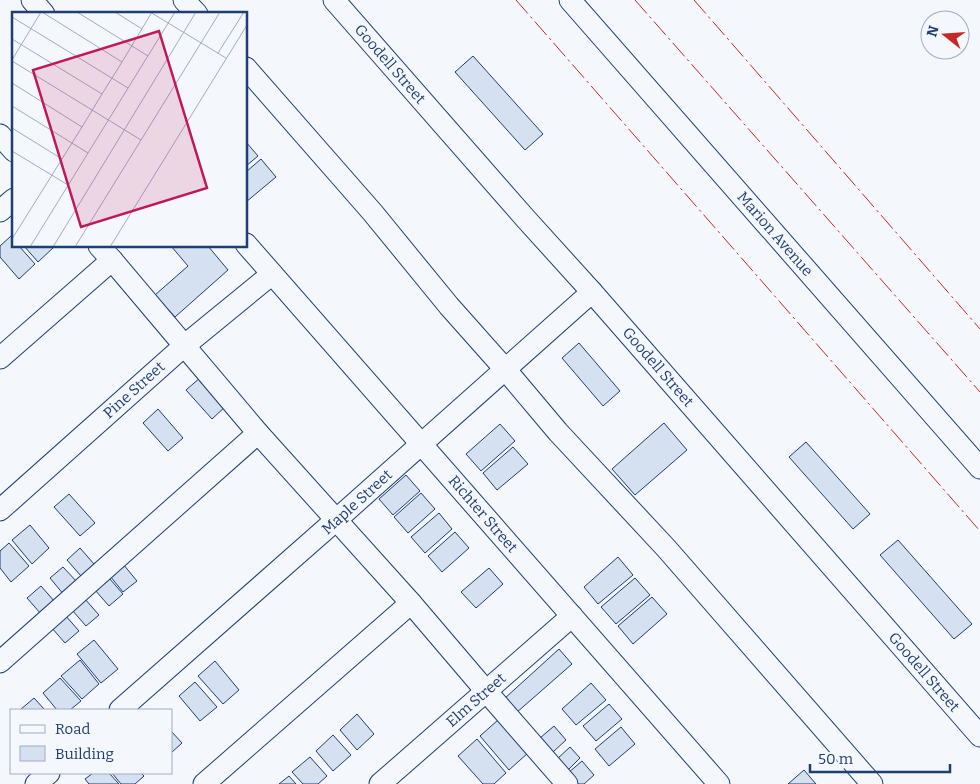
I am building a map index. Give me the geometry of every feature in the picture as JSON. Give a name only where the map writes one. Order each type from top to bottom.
[{"type":"street","points":[[32,0],[42,12]]},
{"type":"street","points":[[184,0],[195,12]]},
{"type":"street","name":"Goodell Street","points":[[334,0],[980,736]]},
{"type":"street","name":"Marion Avenue","points":[[570,0],[980,468]]},
{"type":"street","points":[[248,70],[373,213],[449,306],[506,369],[558,432],[666,548],[872,784]]},
{"type":"street","points":[[0,135],[12,149]]},
{"type":"street","points":[[0,211],[12,201]]},
{"type":"street","name":"Richter Street","points":[[248,246],[719,784]]},
{"type":"street","points":[[0,358],[105,253],[258,433],[411,603],[486,691],[558,781]]},
{"type":"street","name":"Pine Street","points":[[0,510],[184,346],[272,274]]},
{"type":"street","name":"Maple Street","points":[[121,709],[592,292]]},
{"type":"street","points":[[0,662],[258,433]]},
{"type":"street","points":[[204,784],[411,603]]},
{"type":"street","name":"Elm Street","points":[[380,784],[572,616]]},
{"type":"street","points":[[36,784],[48,774]]},
{"type":"building","points":[[473,56],[543,134],[525,150],[455,72]]},
{"type":"building","points":[[248,144],[258,156],[248,164]]},
{"type":"building","points":[[261,159],[276,177],[248,200],[248,170]]},
{"type":"building","points":[[11,236],[12,248],[21,248],[35,264],[19,279],[0,257],[0,246]]},
{"type":"building","points":[[26,248],[53,248],[38,262]]},
{"type":"building","points":[[173,248],[210,248],[228,270],[175,317],[155,295],[188,266]]},
{"type":"building","points":[[579,343],[620,391],[603,406],[562,358]]},
{"type":"building","points":[[201,377],[226,406],[212,419],[186,390]]},
{"type":"building","points":[[158,409],[183,438],[168,451],[143,423]]},
{"type":"building","points":[[664,423],[687,450],[635,495],[612,469]]},
{"type":"building","points":[[500,424],[515,441],[481,471],[466,454]]},
{"type":"building","points":[[806,442],[870,514],[853,529],[789,457]]},
{"type":"building","points":[[513,447],[528,464],[497,490],[483,473]]},
{"type":"building","points":[[406,475],[420,491],[393,515],[379,499]]},
{"type":"building","points":[[421,493],[435,509],[408,533],[394,517]]},
{"type":"building","points":[[69,494],[95,523],[80,536],[54,507]]},
{"type":"building","points":[[439,513],[452,529],[425,553],[411,537]]},
{"type":"building","points":[[30,525],[49,548],[32,564],[12,540]]},
{"type":"building","points":[[455,532],[469,548],[442,572],[428,556]]},
{"type":"building","points":[[898,540],[972,624],[954,639],[880,555]]},
{"type":"building","points":[[9,543],[29,566],[11,582],[0,568],[0,551]]},
{"type":"building","points":[[80,548],[94,564],[81,576],[67,560]]},
{"type":"building","points":[[618,557],[633,575],[598,604],[584,587]]},
{"type":"building","points":[[123,564],[137,581],[123,592],[110,576]]},
{"type":"building","points":[[63,567],[78,583],[64,595],[50,578]]},
{"type":"building","points":[[489,568],[503,584],[476,608],[461,592]]},
{"type":"building","points":[[109,578],[123,594],[109,606],[95,590]]},
{"type":"building","points":[[635,578],[650,595],[616,624],[601,607]]},
{"type":"building","points":[[41,586],[55,602],[41,614],[27,598]]},
{"type":"building","points":[[652,597],[667,614],[633,644],[618,626]]},
{"type":"building","points":[[85,599],[99,615],[86,626],[72,610]]},
{"type":"building","points":[[65,615],[79,631],[65,643],[51,627]]},
{"type":"building","points":[[94,640],[118,669],[101,683],[77,654]]},
{"type":"building","points":[[559,649],[572,664],[516,713],[504,699]]},
{"type":"building","points":[[80,660],[99,684],[82,699],[61,676]]},
{"type":"building","points":[[215,661],[239,690],[223,704],[198,676]]},
{"type":"building","points":[[60,678],[81,701],[71,709],[56,709],[43,693]]},
{"type":"building","points":[[195,682],[217,707],[200,721],[179,696]]},
{"type":"building","points":[[591,683],[606,700],[576,725],[562,709]]},
{"type":"building","points":[[34,698],[44,709],[21,709]]},
{"type":"building","points":[[609,704],[622,719],[596,741],[583,726]]},
{"type":"building","points":[[357,714],[374,734],[357,750],[340,730]]},
{"type":"building","points":[[498,720],[528,753],[509,770],[480,736]]},
{"type":"building","points":[[554,726],[566,740],[553,752],[540,738]]},
{"type":"building","points":[[621,727],[635,744],[609,766],[595,749]]},
{"type":"building","points":[[172,732],[182,743],[172,752]]},
{"type":"building","points":[[333,735],[351,755],[333,771],[316,751]]},
{"type":"building","points":[[477,739],[506,773],[494,784],[483,784],[458,756]]},
{"type":"building","points":[[570,747],[580,758],[567,771],[556,760]]},
{"type":"building","points":[[310,757],[327,776],[318,784],[303,784],[292,772]]},
{"type":"building","points":[[582,761],[594,775],[584,784],[578,784],[568,773]]},
{"type":"building","points":[[804,770],[816,784],[788,784]]},
{"type":"building","points":[[92,774],[110,774],[119,784],[89,784],[85,779]]},
{"type":"building","points":[[113,774],[142,774],[144,776],[135,784],[121,784]]},
{"type":"building","points":[[289,776],[296,784],[279,784]]},
{"type":"power","points":[[516,0],[980,531]]},
{"type":"power","points":[[635,0],[980,392]]},
{"type":"power","points":[[694,0],[980,329]]}]
